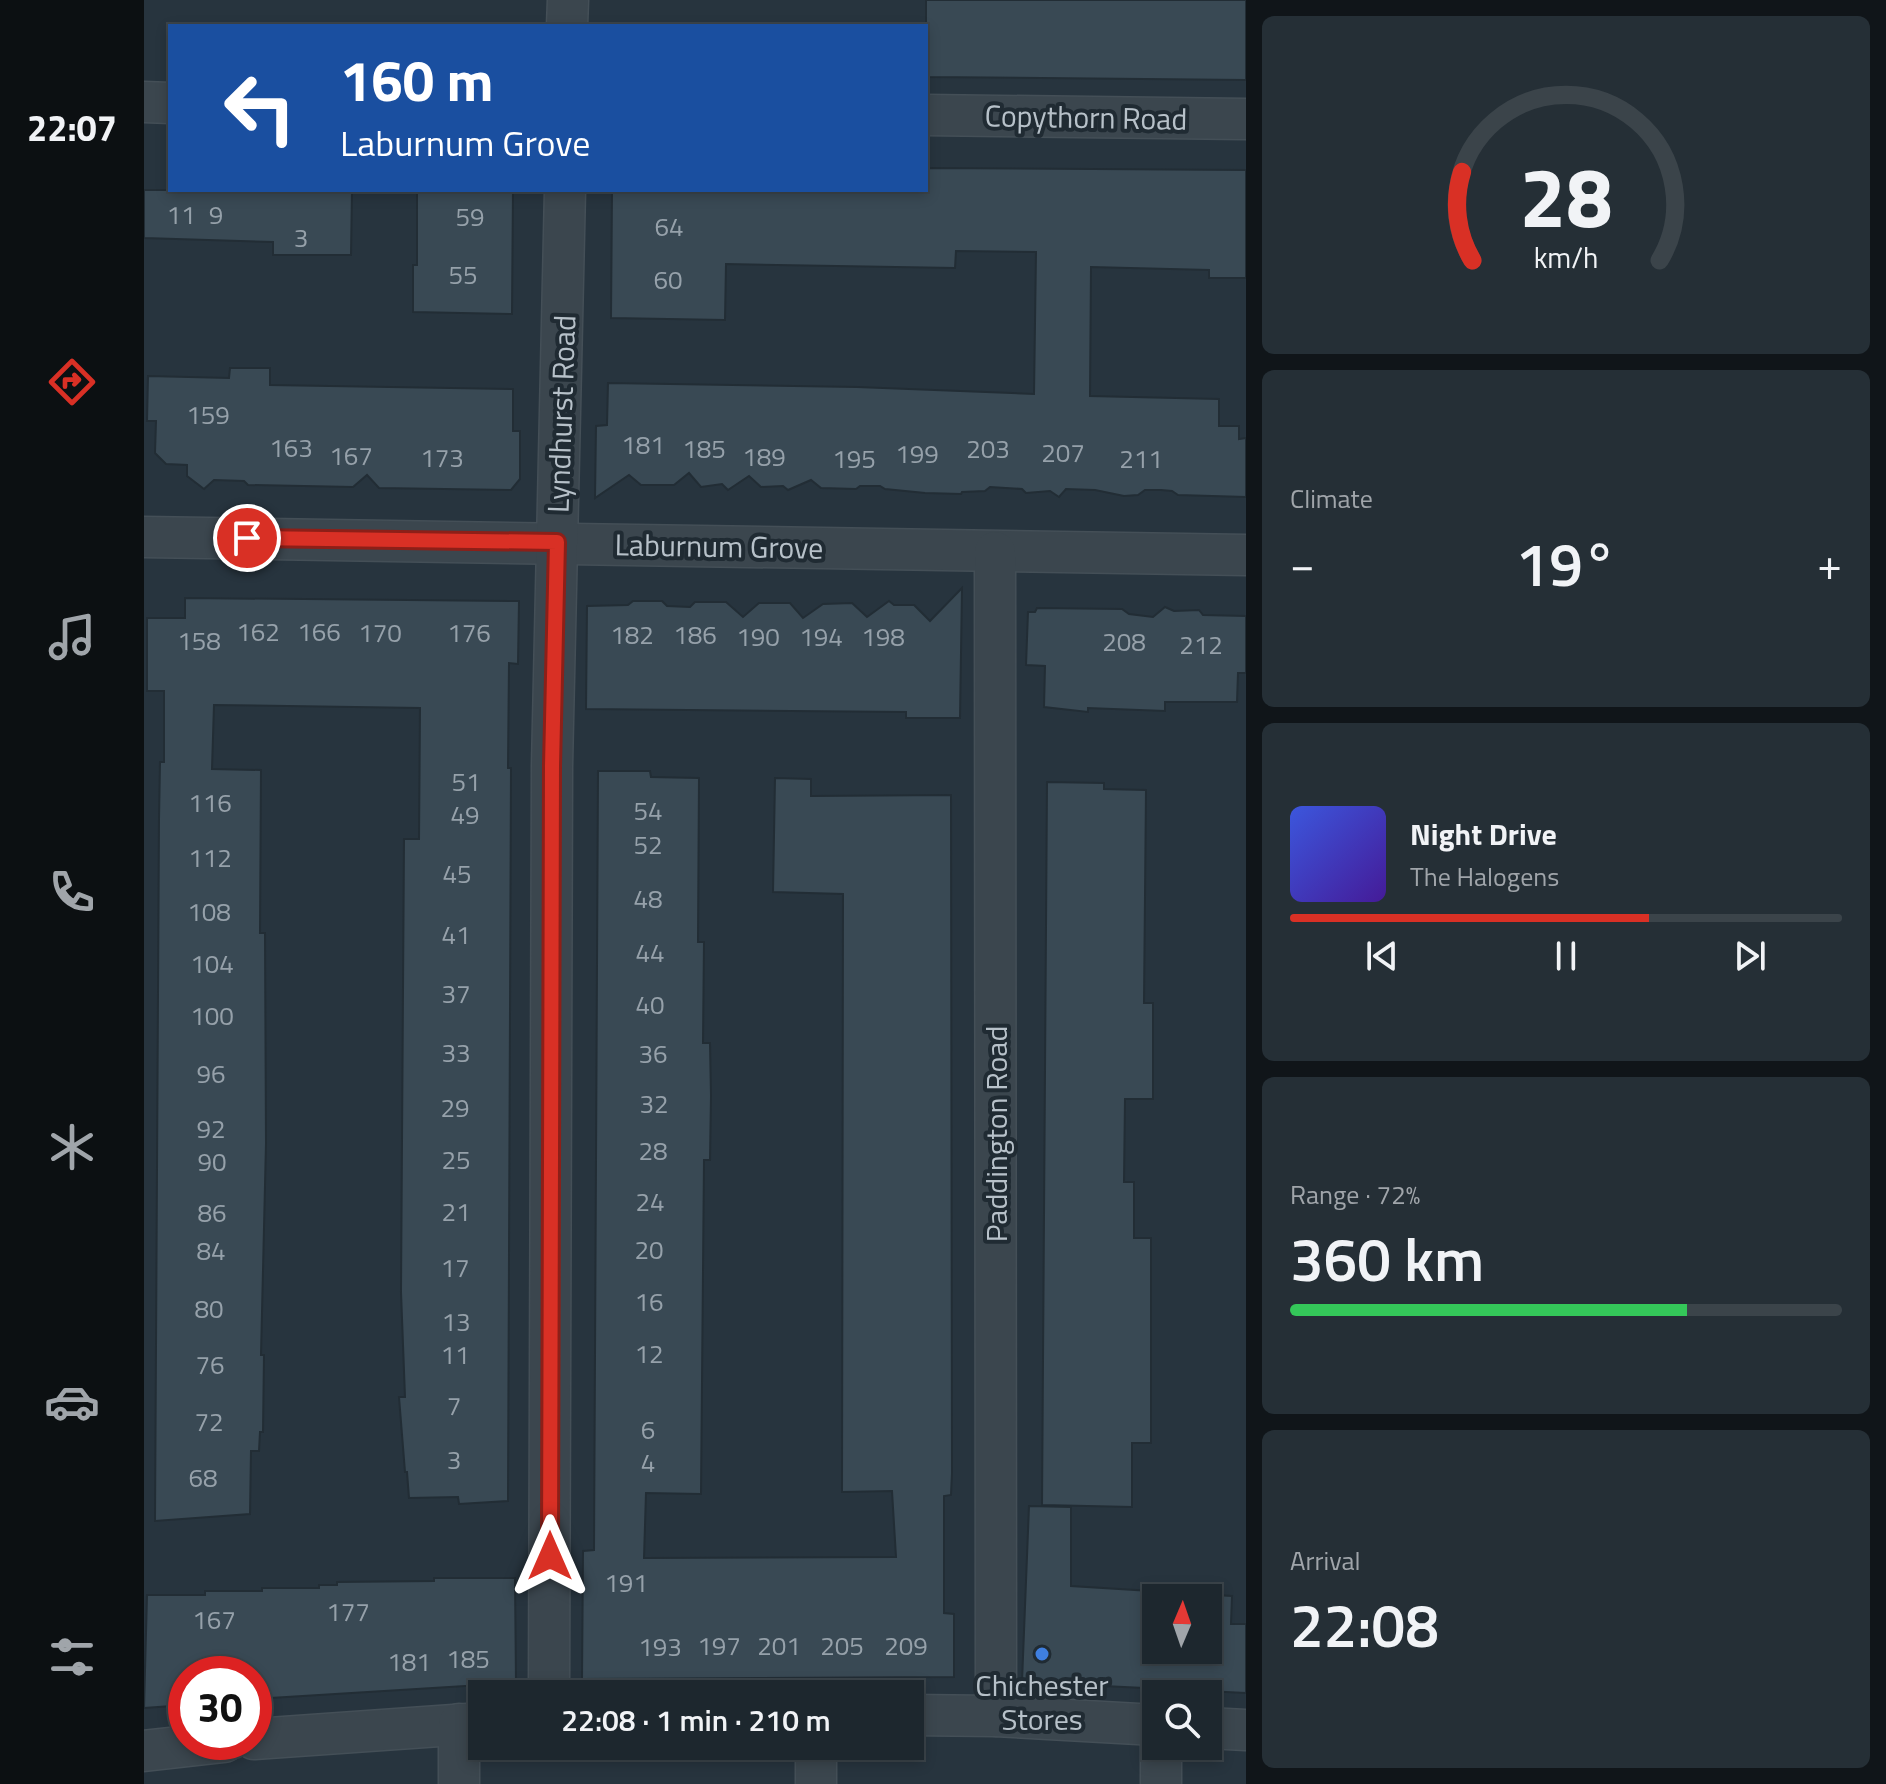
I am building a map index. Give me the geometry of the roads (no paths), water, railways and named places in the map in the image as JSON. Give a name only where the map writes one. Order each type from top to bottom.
[{"type":"street","points":[[567,24],[568,0]]},
{"type":"street","points":[[144,102],[168,103]]},
{"type":"street","name":"Copythorn Road","points":[[928,115],[1246,119]]},
{"type":"street","name":"Lyndhurst Road","points":[[549,1680],[552,766],[565,192]]},
{"type":"street","name":"Laburnum Grove","points":[[144,537],[1246,555]]},
{"type":"street","name":"Paddington Road","points":[[995,552],[996,1716]]},
{"type":"street","points":[[924,1715],[1142,1724]]},
{"type":"street","points":[[272,1738],[468,1724]]},
{"type":"street","points":[[1222,1729],[1246,1730]]},
{"type":"street","points":[[459,1784],[468,1739]]},
{"type":"street","points":[[144,1751],[168,1748]]},
{"type":"street","points":[[816,1760],[816,1784]]},
{"type":"street","points":[[1161,1760],[1161,1784]]},
{"type":"place","name":"Chichester Stores","points":[[1042,1654]]}]
